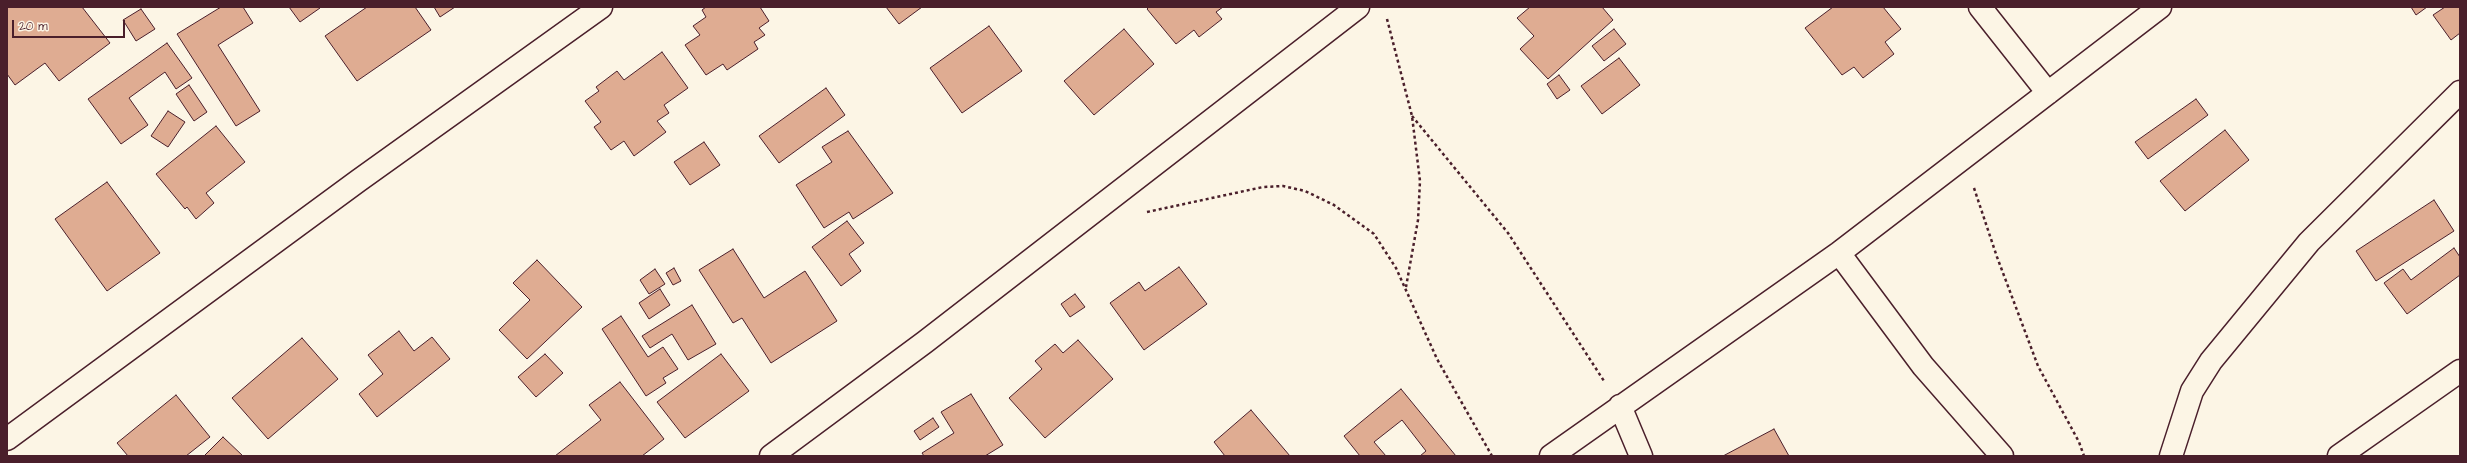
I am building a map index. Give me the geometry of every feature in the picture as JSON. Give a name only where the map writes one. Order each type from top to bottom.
[{"type":"street","points":[[7,439],[358,181],[601,7]]},
{"type":"street","points":[[771,456],[925,342],[1358,7]]},
{"type":"street","points":[[1980,7],[2048,93]]},
{"type":"street","points":[[1551,456],[1839,253],[2160,7]]},
{"type":"street","points":[[2171,456],[2192,391],[2211,361],[2309,242],[2460,92]]},
{"type":"street","points":[[1839,253],[1923,366],[2002,456]]},
{"type":"street","points":[[2339,456],[2368,448],[2460,371]]},
{"type":"street","points":[[1620,406],[1641,456]]},
{"type":"path","points":[[1386,14],[1412,116],[1420,180],[1418,220],[1406,288]]},
{"type":"path","points":[[1412,116],[1508,233],[1560,310],[1620,406]]},
{"type":"path","points":[[1964,157],[1997,257],[2038,366],[2079,442],[2084,456]]},
{"type":"path","points":[[1143,212],[1262,187],[1283,186],[1305,191],[1334,205],[1374,234],[1406,288],[1437,359],[1492,456]]},
{"type":"building","points":[[7,7],[82,7],[110,43],[59,81],[45,63],[15,85],[7,74]]},
{"type":"building","points":[[221,7],[243,7],[253,23],[218,45],[260,111],[236,126],[177,34]]},
{"type":"building","points":[[289,7],[319,7],[320,8],[300,22]]},
{"type":"building","points":[[367,7],[415,7],[431,30],[357,81],[325,36]]},
{"type":"building","points":[[434,7],[455,7],[440,17]]},
{"type":"building","points":[[706,7],[760,7],[769,21],[759,28],[765,35],[754,42],[758,49],[727,70],[723,64],[706,75],[685,45],[700,35],[693,26],[706,17],[702,10]]},
{"type":"building","points":[[886,7],[922,7],[899,24]]},
{"type":"building","points":[[1149,7],[1223,7],[1216,12],[1222,19],[1199,37],[1194,30],[1176,44],[1147,9]]},
{"type":"building","points":[[1530,7],[1602,7],[1613,20],[1548,79],[1520,49],[1534,36],[1517,18]]},
{"type":"building","points":[[1833,7],[1883,7],[1901,29],[1885,42],[1894,54],[1863,78],[1854,67],[1842,75],[1805,28]]},
{"type":"building","points":[[2411,7],[2427,7],[2416,15]]},
{"type":"building","points":[[2445,7],[2460,7],[2460,33],[2451,40],[2433,15]]},
{"type":"building","points":[[141,9],[155,29],[136,41],[123,20]]},
{"type":"building","points":[[989,26],[1022,71],[962,113],[930,68]]},
{"type":"building","points":[[1124,29],[1154,64],[1094,115],[1064,81]]},
{"type":"building","points":[[1614,29],[1626,44],[1604,61],[1592,46]]},
{"type":"building","points":[[167,43],[192,78],[176,89],[165,72],[129,98],[148,125],[121,144],[88,99]]},
{"type":"building","points":[[662,52],[688,88],[664,105],[669,113],[657,121],[666,132],[634,156],[624,141],[611,150],[594,127],[601,122],[585,101],[599,91],[596,87],[617,71],[624,80]]},
{"type":"building","points":[[1619,58],[1640,85],[1602,114],[1581,86]]},
{"type":"building","points":[[1559,75],[1570,90],[1557,99],[1547,84]]},
{"type":"building","points":[[189,85],[207,112],[194,121],[176,94]]},
{"type":"building","points":[[826,88],[845,115],[779,163],[759,136]]},
{"type":"building","points":[[2196,99],[2208,115],[2148,159],[2135,142]]},
{"type":"building","points":[[168,111],[185,122],[168,147],[151,136]]},
{"type":"building","points":[[216,126],[245,162],[206,193],[214,203],[196,219],[187,207],[185,209],[156,174]]},
{"type":"building","points":[[2225,130],[2249,160],[2185,211],[2160,181]]},
{"type":"building","points":[[848,131],[893,193],[853,219],[849,212],[824,228],[796,185],[832,162],[822,147]]},
{"type":"building","points":[[704,142],[720,165],[690,185],[674,162]]},
{"type":"building","points":[[107,182],[160,253],[107,291],[55,219]]},
{"type":"building","points":[[2434,200],[2454,231],[2376,281],[2356,251]]},
{"type":"building","points":[[847,221],[864,243],[849,254],[861,271],[841,286],[812,247]]},
{"type":"building","points":[[2454,248],[2460,257],[2460,275],[2407,314],[2384,283],[2403,269],[2411,280]]},
{"type":"building","points":[[733,249],[764,298],[805,271],[837,321],[771,363],[742,318],[733,323],[699,270]]},
{"type":"building","points":[[537,260],[582,307],[527,359],[499,330],[530,300],[513,283]]},
{"type":"building","points":[[1179,267],[1207,304],[1144,350],[1110,303],[1139,282],[1145,291]]},
{"type":"building","points":[[674,268],[681,281],[673,285],[666,273]]},
{"type":"building","points":[[655,269],[665,284],[649,294],[640,280]]},
{"type":"building","points":[[660,289],[670,305],[649,319],[639,303]]},
{"type":"building","points":[[1075,294],[1085,307],[1070,317],[1061,304]]},
{"type":"building","points":[[692,305],[716,344],[688,360],[672,334],[650,348],[642,336]]},
{"type":"building","points":[[621,316],[648,357],[663,347],[678,369],[663,378],[666,383],[646,396],[602,329]]},
{"type":"building","points":[[399,331],[414,351],[432,337],[450,359],[377,417],[359,394],[383,374],[368,355]]},
{"type":"building","points":[[302,338],[338,379],[268,439],[232,398]]},
{"type":"building","points":[[1078,340],[1113,379],[1045,438],[1009,398],[1042,369],[1035,361],[1055,344],[1063,353]]},
{"type":"building","points":[[545,354],[563,373],[536,397],[518,377]]},
{"type":"building","points":[[721,354],[749,391],[685,438],[657,402]]},
{"type":"building","points":[[620,382],[664,439],[642,456],[555,456],[601,420],[589,405]]},
{"type":"building","points":[[1401,389],[1456,456],[1420,456],[1426,451],[1402,420],[1374,442],[1386,456],[1360,456],[1344,436]]},
{"type":"building","points":[[971,394],[1003,445],[985,456],[924,456],[922,453],[954,433],[941,412]]},
{"type":"building","points":[[176,395],[210,437],[186,456],[128,456],[117,443]]},
{"type":"building","points":[[1251,410],[1290,456],[1225,456],[1214,442]]},
{"type":"building","points":[[933,418],[939,427],[920,440],[914,431]]},
{"type":"building","points":[[1774,429],[1789,456],[1723,456]]},
{"type":"building","points":[[223,437],[243,456],[204,456]]}]
